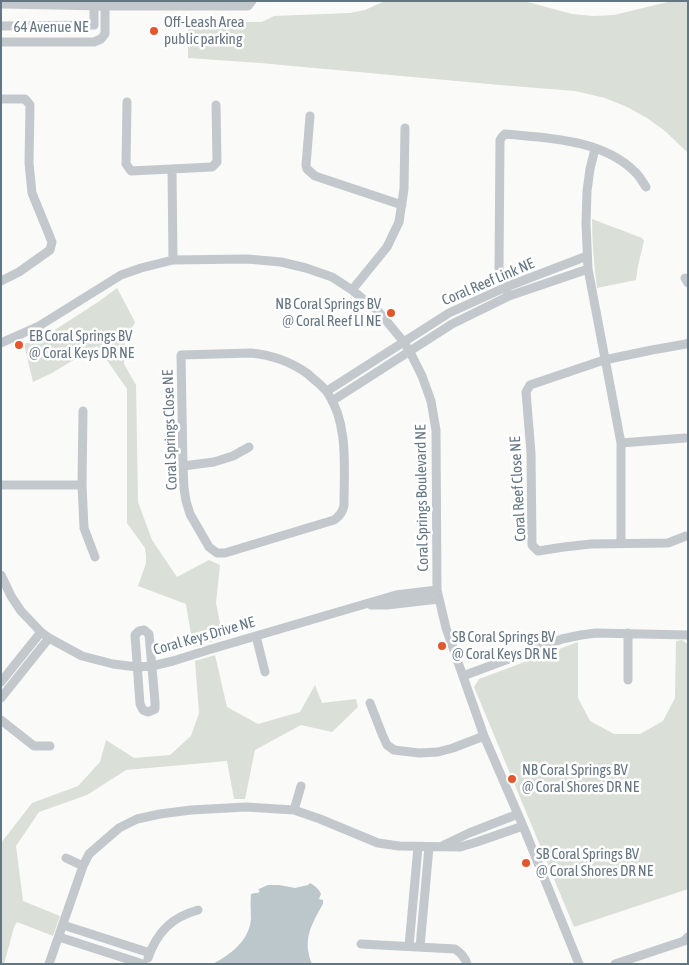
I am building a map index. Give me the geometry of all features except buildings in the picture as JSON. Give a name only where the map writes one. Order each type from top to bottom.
[{"type":"street","points":[[1,4],[105,3],[248,6],[252,1]]},
{"type":"street","name":"64 Avenue NE","points":[[1,26],[94,25],[94,3]]},
{"type":"street","name":"64 Avenue NE","points":[[1,42],[94,42],[101,39],[105,34],[105,3]]},
{"type":"street","points":[[1,99],[25,99],[30,104],[29,163],[32,193],[52,242],[50,250],[20,272],[1,281]]},
{"type":"street","points":[[127,102],[126,164],[130,171],[212,167],[217,162],[216,105]]},
{"type":"street","points":[[310,116],[307,169],[315,176],[402,205]]},
{"type":"street","points":[[352,290],[387,247],[399,222],[404,189],[405,128]]},
{"type":"street","points":[[507,292],[499,268],[500,140],[502,136],[505,134],[557,139],[595,148],[618,158],[635,172],[646,186]]},
{"type":"street","points":[[595,148],[590,169],[588,191],[586,223],[587,256],[604,360],[621,443],[621,543],[668,543],[686,536]]},
{"type":"street","points":[[172,169],[174,260]]},
{"type":"street","name":"Coral Reef Link NE","points":[[410,352],[452,324],[507,292],[587,256]]},
{"type":"street","name":"Coral Springs Boulevard NE","points":[[1,343],[39,326],[121,275],[174,260],[247,259],[281,262],[306,268],[332,277],[352,290],[379,312],[410,352],[422,376],[431,401],[436,430],[438,595],[446,628],[484,736],[579,964]]},
{"type":"street","name":"Coral Reef Link NE","points":[[403,342],[449,313],[507,292],[588,269]]},
{"type":"street","points":[[326,391],[403,342]]},
{"type":"street","points":[[604,360],[688,343]]},
{"type":"street","points":[[332,401],[410,352]]},
{"type":"street","name":"Coral Springs Close NE","points":[[251,353],[273,356],[301,369],[326,391],[332,401],[344,445],[344,505],[340,515],[334,520],[225,553],[217,553],[209,547],[190,514],[184,488],[181,355],[251,353]]},
{"type":"street","name":"Coral Reef Close NE","points":[[604,360],[530,385],[526,392],[531,453],[532,545],[538,552],[582,545],[621,543]]},
{"type":"street","points":[[83,411],[82,485],[84,528],[94,557]]},
{"type":"street","points":[[621,443],[685,438]]},
{"type":"street","points":[[183,466],[214,462],[249,448]]},
{"type":"street","points":[[1,485],[82,485]]},
{"type":"street","name":"Coral Keys Drive NE","points":[[1,575],[21,611],[48,638],[82,656],[113,664],[137,667],[173,661],[396,595],[438,595]]},
{"type":"street","points":[[139,630],[144,630],[148,634],[155,702],[155,709],[148,712],[143,710],[140,704],[137,667],[135,635],[139,630]]},
{"type":"street","points":[[1,682],[41,632]]},
{"type":"street","points":[[462,676],[562,639],[581,635],[596,633],[688,635]]},
{"type":"street","points":[[628,633],[628,680]]},
{"type":"street","points":[[256,636],[265,672]]},
{"type":"street","points":[[1,698],[48,638]]},
{"type":"street","points":[[370,703],[387,745],[394,750],[419,753],[438,752],[484,736]]},
{"type":"street","points":[[1,720],[34,746],[50,746]]},
{"type":"street","points":[[294,810],[301,786]]},
{"type":"street","points":[[49,964],[82,866],[89,854],[119,828],[138,818],[191,810],[239,808],[294,810],[378,843],[418,847],[460,846],[523,826]]},
{"type":"street","points":[[441,846],[518,814]]},
{"type":"street","points":[[409,946],[418,847]]},
{"type":"street","points":[[420,947],[429,847]]},
{"type":"street","points":[[66,858],[82,866]]},
{"type":"street","points":[[59,936],[145,964],[159,936],[173,920],[198,910]]},
{"type":"street","points":[[62,925],[150,953]]},
{"type":"street","points":[[615,964],[688,938]]},
{"type":"street","points":[[362,944],[455,949],[464,956],[468,964]]},
{"type":"shaded area","points":[[385,1],[524,1],[572,14],[594,16],[614,15],[672,1],[688,1],[688,153],[665,131],[627,107],[605,98],[575,91],[188,58],[188,22],[262,22],[274,16],[350,13],[365,10]]},
{"type":"shaded area","points":[[592,219],[642,238],[644,241],[636,280],[597,288]]},
{"type":"shaded area","points":[[117,288],[135,322],[125,342],[124,364],[136,385],[138,502],[152,540],[177,577],[209,560],[220,565],[216,603],[223,638],[193,647],[186,604],[138,586],[146,563],[146,556],[145,548],[127,523],[127,389],[97,346],[33,382],[24,344],[47,335]]},
{"type":"shaded area","points":[[682,640],[688,644],[688,889],[574,927],[474,687],[479,679],[578,642],[578,698],[590,721],[614,734],[640,734],[663,721],[675,698],[676,641]]},
{"type":"shaded area","points":[[215,655],[227,707],[258,724],[300,712],[315,685],[322,703],[356,699],[358,707],[332,732],[301,725],[255,750],[245,799],[234,799],[227,761],[126,770],[87,795],[39,812],[16,846],[23,901],[60,916],[53,936],[17,922],[4,964],[1,964],[1,843],[32,803],[78,786],[100,762],[106,740],[134,758],[170,755],[191,736],[199,713],[195,661]]},
{"type":"shaded area","points":[[310,883],[321,894],[319,899],[323,900],[323,904],[309,933],[308,947],[312,964],[213,964],[238,946],[247,934],[251,919],[251,894],[258,893],[259,889],[268,885],[295,888]]},
{"type":"place","name":"Off-Leash Area public parking","points":[[154,31]]},
{"type":"place","name":"NB Coral Springs BV @ Coral Reef LI NE","points":[[391,313]]},
{"type":"place","name":"EB Coral Springs BV @ Coral Keys DR NE","points":[[19,345]]},
{"type":"place","name":"SB Coral Springs BV @ Coral Keys DR NE","points":[[442,646]]},
{"type":"place","name":"NB Coral Springs BV @ Coral Shores DR NE","points":[[512,779]]},
{"type":"place","name":"SB Coral Springs BV @ Coral Shores DR NE","points":[[526,863]]}]
